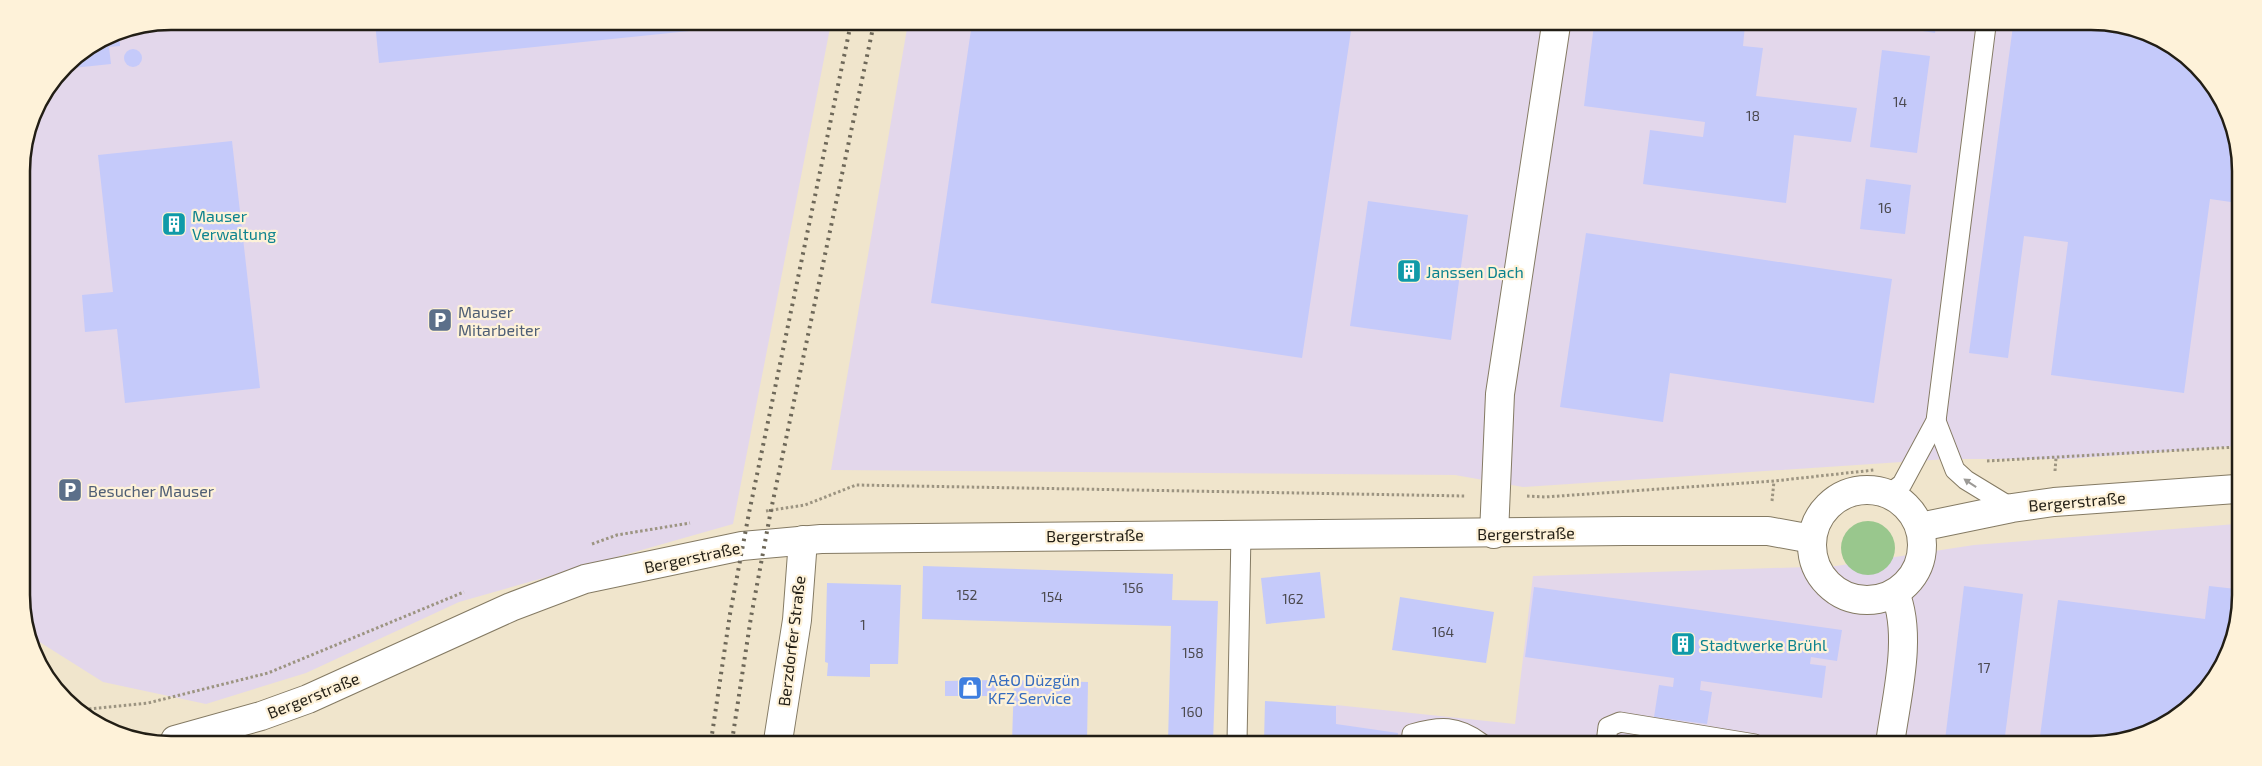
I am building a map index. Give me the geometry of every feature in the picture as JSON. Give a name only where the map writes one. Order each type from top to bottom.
[{"type":"street","points":[[1494,534],[1500,394],[1555,30]]},
{"type":"street","points":[[1870,489],[1890,493],[1903,502],[1913,514],[1920,527],[1921,557],[1916,571],[1907,583],[1895,593],[1876,600],[1856,599],[1837,591],[1822,578],[1813,559],[1812,539],[1818,519],[1830,502],[1849,492],[1870,489]]},
{"type":"street","name":"Bergerstraße","points":[[1920,527],[2012,508],[2054,502],[2232,489]]},
{"type":"street","name":"Bergerstraße","points":[[189,736],[261,716],[308,699],[511,607],[586,579],[742,546],[803,540],[1240,533],[1494,534],[1768,531],[1812,539]]},
{"type":"street","name":"Berzdorfer Straße","points":[[779,736],[797,620],[803,540]]},
{"type":"street","points":[[1891,736],[1903,648],[1902,609],[1895,593]]},
{"type":"lane","points":[[1890,493],[1902,484],[1936,421],[1985,30]]},
{"type":"lane","points":[[1936,421],[1955,470],[1966,480],[2012,508]]},
{"type":"lane","points":[[1237,736],[1240,533]]},
{"type":"lane","points":[[1607,736],[1608,727],[1620,722],[1706,736]]},
{"type":"lane","points":[[1412,736],[1412,734],[1436,727],[1465,732],[1471,736]]},
{"type":"shaded area","points":[[162,30],[830,30],[733,524],[459,602],[306,673],[206,704],[103,682],[37,641],[31,613],[30,595],[30,162],[35,135],[41,117],[59,85],[78,65],[101,49],[126,37]]},
{"type":"shaded area","points":[[907,30],[2109,31],[2145,41],[2177,59],[2191,71],[2213,101],[2227,135],[2232,171],[2232,446],[2068,459],[1947,459],[1523,487],[1455,475],[831,470]]},
{"type":"shaded area","points":[[2232,524],[2231,613],[2221,649],[2213,665],[2197,688],[2169,712],[2145,725],[2127,731],[2100,736],[1335,736],[1336,705],[1515,724],[1533,576],[1836,566],[1974,545]]},
{"type":"green space","points":[[1863,521],[1873,521],[1883,525],[1891,533],[1895,548],[1891,563],[1883,571],[1873,575],[1863,575],[1853,571],[1845,563],[1841,553],[1841,543],[1845,533],[1853,525]]},
{"type":"building","points":[[376,30],[699,30],[379,63]]},
{"type":"building","points":[[971,30],[1351,30],[1302,358],[931,303]]},
{"type":"building","points":[[1593,30],[1745,30],[1743,46],[1763,48],[1756,96],[1857,108],[1851,142],[1794,135],[1786,203],[1643,184],[1650,130],[1703,137],[1705,122],[1584,106]]},
{"type":"building","points":[[1917,30],[1935,30],[1935,33]]},
{"type":"building","points":[[2012,30],[2109,31],[2145,41],[2177,59],[2203,85],[2221,117],[2231,153],[2232,171],[2232,202],[2210,199],[2184,393],[2051,375],[2068,242],[2024,236],[2008,358],[1969,353]]},
{"type":"building","points":[[120,40],[120,46],[109,47],[111,64],[75,68],[93,54]]},
{"type":"building","points":[[133,49],[139,52],[142,58],[139,64],[133,67],[127,64],[124,58],[127,52]]},
{"type":"building","points":[[1882,50],[1930,56],[1917,153],[1870,147]]},
{"type":"building","name":"Mauser Verwaltung","points":[[232,141],[260,388],[125,403],[117,329],[85,332],[82,295],[113,292],[98,155]]},
{"type":"building","points":[[1866,179],[1911,185],[1905,234],[1860,229]]},
{"type":"building","name":"Janssen Dach","points":[[1368,201],[1468,215],[1451,340],[1350,326]]},
{"type":"building","points":[[1586,233],[1892,279],[1874,403],[1670,373],[1663,422],[1560,407]]},
{"type":"building","points":[[923,566],[1173,574],[1172,600],[1218,601],[1213,736],[1168,736],[1171,626],[922,619]]},
{"type":"building","points":[[1320,572],[1325,618],[1266,624],[1261,578]]},
{"type":"building","points":[[827,583],[901,585],[898,664],[870,664],[870,677],[827,676],[828,663],[825,662]]},
{"type":"building","points":[[1964,586],[2023,594],[2005,736],[1945,736]]},
{"type":"building","points":[[2209,586],[2232,589],[2231,613],[2227,631],[2213,665],[2197,688],[2169,712],[2145,725],[2109,735],[2040,736],[2058,600],[2205,619]]},
{"type":"building","name":"Stadtwerke Brühl","points":[[1534,587],[1842,630],[1837,661],[1811,657],[1810,664],[1826,666],[1822,698],[1701,681],[1700,690],[1712,692],[1707,724],[1654,717],[1659,685],[1673,687],[1674,678],[1525,657]]},
{"type":"building","points":[[1400,597],[1494,612],[1486,663],[1392,650]]},
{"type":"building","name":"A&O Düzgün KFZ Service","points":[[996,680],[996,696],[945,696],[945,681]]},
{"type":"building","points":[[1014,680],[1088,682],[1087,736],[1012,736]]},
{"type":"building","points":[[1265,701],[1336,706],[1336,724],[1398,733],[1398,736],[1264,736]]},
{"type":"railway","points":[[712,736],[730,614],[749,513],[850,30]]},
{"type":"railway","points":[[733,736],[751,617],[771,510],[873,30]]},
{"type":"place","name":"Mauser Verwaltung","points":[[174,224]]},
{"type":"place","name":"Janssen Dach","points":[[1409,271]]},
{"type":"place","name":"Mauser Mitarbeiter","points":[[440,320]]},
{"type":"place","name":"Besucher Mauser","points":[[70,490]]},
{"type":"place","name":"Stadtwerke Brühl","points":[[1683,644]]},
{"type":"place","name":"A&O Düzgün KFZ Service","points":[[970,688]]}]
